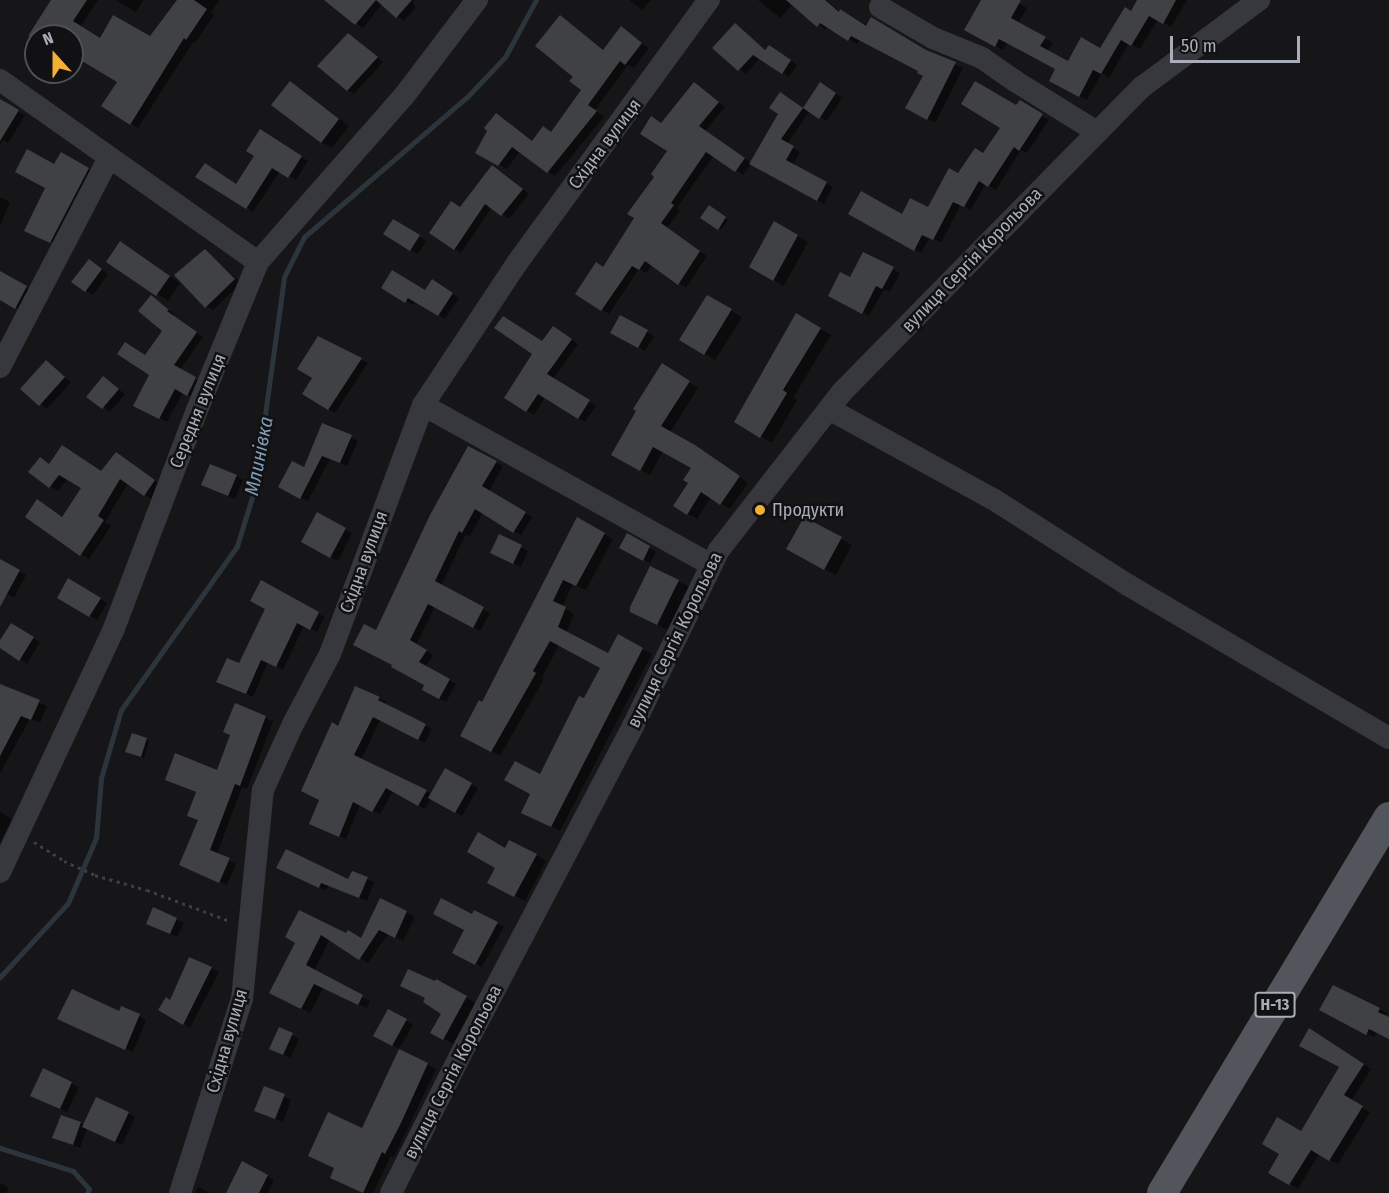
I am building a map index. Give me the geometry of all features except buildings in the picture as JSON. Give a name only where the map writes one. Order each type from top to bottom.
[{"type":"main road","name":"Н-13","points":[[1162,1193],[1389,817]]},
{"type":"street","name":"Середня вулиця","points":[[0,872],[113,631],[197,410],[258,262],[404,96],[477,0]]},
{"type":"street","name":"Східна вулиця","points":[[180,1193],[242,999],[263,790],[293,724],[330,654],[423,405],[517,263],[708,0]]},
{"type":"street","name":"вулиця Сергія Корольова","points":[[391,1193],[465,1046],[633,726],[710,564],[842,392],[1142,87],[1259,0]]},
{"type":"street","points":[[880,7],[933,38],[982,58],[1097,132]]},
{"type":"street","points":[[0,80],[258,262]]},
{"type":"street","points":[[0,367],[110,158]]},
{"type":"street","points":[[423,405],[710,564]]},
{"type":"street","points":[[829,409],[993,500],[1128,585],[1389,738]]},
{"type":"path","points":[[18,832],[64,861],[95,875],[249,928]]},
{"type":"waterway","name":"Млинівка","points":[[0,977],[68,903],[96,838],[101,778],[121,710],[237,546],[261,468],[263,429],[284,277],[304,237],[467,97],[505,57],[536,0]]},
{"type":"waterway","name":"Млинівка","points":[[0,1148],[73,1171],[89,1189],[87,1193]]},
{"type":"place","name":"Продукти","points":[[760,510]]}]
